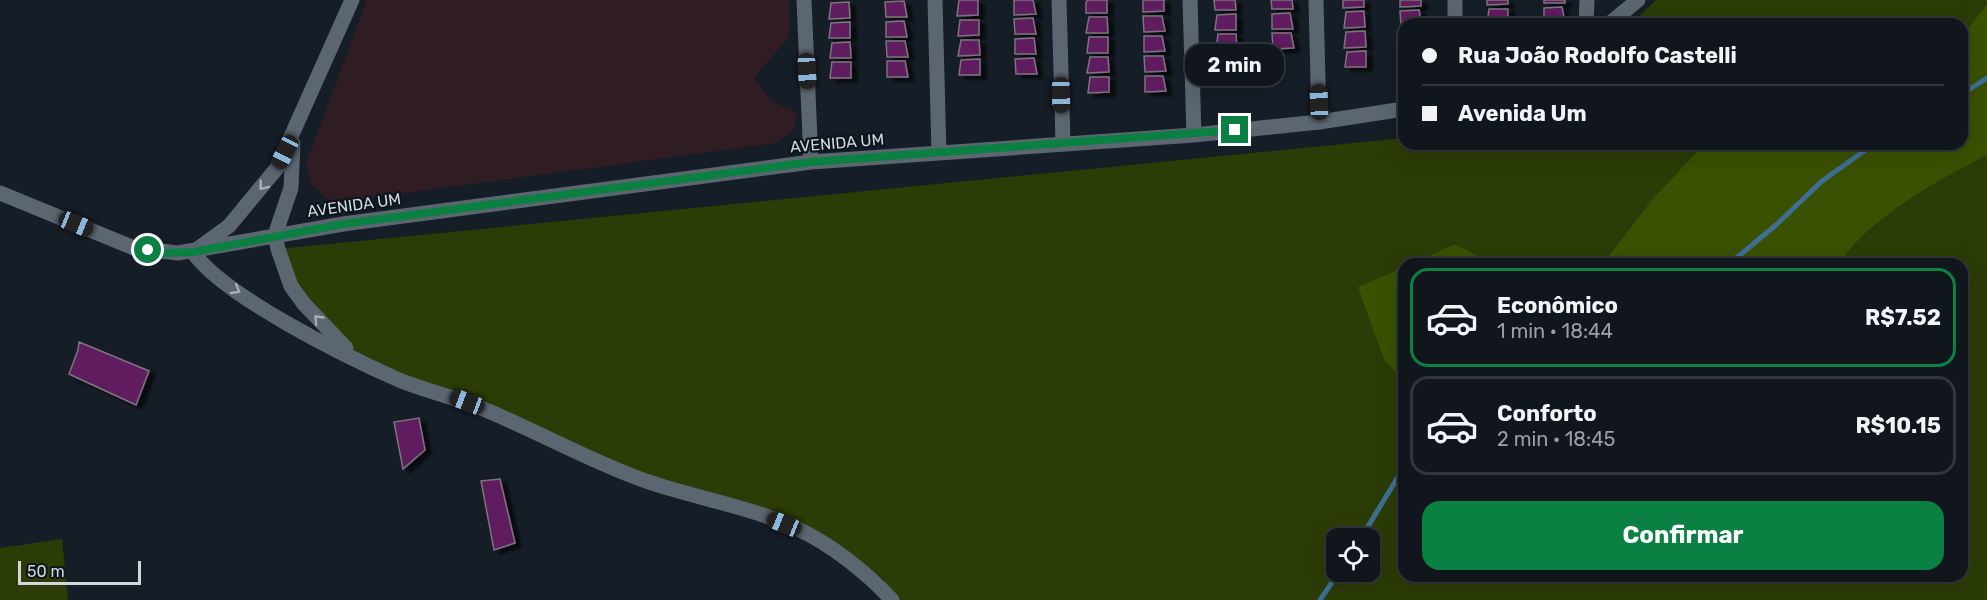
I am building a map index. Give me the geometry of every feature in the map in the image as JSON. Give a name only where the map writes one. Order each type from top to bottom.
[{"type":"street","points":[[352,0],[277,168],[229,226],[193,252],[204,268],[218,280],[289,323],[401,381],[482,408],[643,480],[770,518],[800,530],[876,583],[892,600]]},
{"type":"street","points":[[804,0],[811,162]]},
{"type":"street","points":[[935,0],[939,153]]},
{"type":"street","points":[[1059,0],[1063,143]]},
{"type":"street","points":[[1190,0],[1194,135]]},
{"type":"street","points":[[1316,0],[1319,122]]},
{"type":"street","points":[[1455,0],[1455,18]]},
{"type":"street","points":[[1586,18],[1587,0]]},
{"type":"street","points":[[1616,18],[1638,0]]},
{"type":"street","name":"AVENIDA UM","points":[[0,193],[134,248],[161,253],[193,252],[275,235],[811,162],[1194,135],[1319,122],[1398,110]]},
{"type":"street","points":[[293,136],[291,188],[275,235],[291,286],[310,310],[359,360]]},
{"type":"shaded area","points":[[367,0],[790,0],[789,37],[754,78],[771,101],[797,113],[796,123],[792,131],[777,143],[338,202],[327,199],[311,184],[306,163]]},
{"type":"green space","points":[[1656,0],[1987,0],[1987,4],[1968,28],[1968,18],[1637,18]]},
{"type":"green space","points":[[1987,4],[1987,155],[1906,202],[1868,231],[1844,258],[1607,258],[1650,202],[1698,150],[1968,150],[1968,28]]},
{"type":"green space","points":[[1398,139],[1398,150],[1698,150],[1646,207],[1607,258],[1482,258],[1455,244],[1424,258],[1398,258],[1398,270],[1359,287],[1384,360],[1398,375],[1398,582],[1968,582],[1968,258],[1844,258],[1868,231],[1906,202],[1987,155],[1987,600],[892,600],[883,579],[834,543],[679,490],[351,356],[291,286],[278,249]]},
{"type":"green space","points":[[1455,244],[1482,258],[1424,258]]},
{"type":"green space","points":[[1398,270],[1398,375],[1384,360],[1358,287]]},
{"type":"green space","points":[[62,539],[68,600],[0,600],[0,548]]},
{"type":"building","points":[[959,0],[978,0],[978,15],[957,16]]},
{"type":"building","points":[[1014,0],[1033,0],[1036,14],[1014,15]]},
{"type":"building","points":[[1088,0],[1107,0],[1107,13],[1086,13]]},
{"type":"building","points":[[1143,0],[1164,0],[1164,11],[1143,12]]},
{"type":"building","points":[[1214,0],[1235,0],[1236,10],[1215,10]]},
{"type":"building","points":[[1271,0],[1292,0],[1293,9],[1272,9]]},
{"type":"building","points":[[1343,0],[1364,0],[1364,7],[1343,8]]},
{"type":"building","points":[[1400,0],[1421,0],[1421,6],[1400,7]]},
{"type":"building","points":[[1487,0],[1508,0],[1508,4],[1487,5]]},
{"type":"building","points":[[1544,0],[1565,0],[1565,3],[1544,3]]},
{"type":"building","points":[[904,1],[907,17],[886,17],[885,2]]},
{"type":"building","points":[[849,2],[850,18],[829,19],[831,3]]},
{"type":"building","points":[[1562,7],[1564,18],[1544,18],[1544,8]]},
{"type":"building","points":[[1489,9],[1508,9],[1508,18],[1488,18]]},
{"type":"building","points":[[1419,10],[1421,18],[1400,18],[1400,11]]},
{"type":"building","points":[[1364,11],[1365,27],[1344,28],[1346,12]]},
{"type":"building","points":[[1290,13],[1293,29],[1272,29],[1272,14]]},
{"type":"building","points":[[1236,14],[1236,30],[1215,30],[1217,15]]},
{"type":"building","points":[[1143,16],[1162,16],[1165,31],[1144,32]]},
{"type":"building","points":[[1089,17],[1107,17],[1108,33],[1086,33]]},
{"type":"building","points":[[1033,18],[1036,34],[1015,34],[1014,19]]},
{"type":"building","points":[[960,20],[979,20],[979,35],[958,36]]},
{"type":"building","points":[[904,21],[907,37],[886,37],[886,22]]},
{"type":"building","points":[[850,22],[850,38],[829,38],[831,23]]},
{"type":"building","points":[[1365,31],[1366,47],[1344,48],[1346,32]]},
{"type":"building","points":[[1272,33],[1291,33],[1294,48],[1273,49]]},
{"type":"building","points":[[1218,34],[1236,34],[1237,50],[1216,50]]},
{"type":"building","points":[[1144,36],[1162,36],[1165,51],[1144,52]]},
{"type":"building","points":[[1089,37],[1108,37],[1108,53],[1087,53]]},
{"type":"building","points":[[1034,38],[1036,54],[1015,54],[1015,39]]},
{"type":"building","points":[[961,40],[979,40],[980,55],[958,56]]},
{"type":"building","points":[[886,41],[905,41],[908,57],[887,57]]},
{"type":"building","points":[[850,42],[851,58],[830,58],[832,43]]},
{"type":"building","points":[[1366,51],[1366,67],[1345,67],[1347,52]]},
{"type":"building","points":[[1144,56],[1163,56],[1166,71],[1145,72]]},
{"type":"building","points":[[1090,57],[1108,57],[1109,72],[1087,73]]},
{"type":"building","points":[[1034,58],[1037,74],[1016,74],[1015,59]]},
{"type":"building","points":[[980,59],[980,75],[959,75],[961,60]]},
{"type":"building","points":[[887,61],[905,61],[908,77],[887,77]]},
{"type":"building","points":[[832,62],[851,62],[851,78],[830,78]]},
{"type":"building","points":[[1145,76],[1163,76],[1166,91],[1145,92]]},
{"type":"building","points":[[1090,77],[1109,77],[1109,92],[1088,93]]},
{"type":"building","points":[[79,342],[149,371],[136,405],[69,374]]},
{"type":"building","points":[[419,418],[425,450],[403,469],[394,422]]},
{"type":"building","points":[[500,479],[515,543],[494,550],[481,481]]},
{"type":"waterway","points":[[1968,90],[1987,78]]},
{"type":"waterway","points":[[1736,258],[1776,225],[1822,181],[1866,150]]},
{"type":"waterway","points":[[1367,528],[1398,477]]},
{"type":"waterway","points":[[1320,600],[1332,582]]},
{"type":"route","points":[[148,250],[161,253],[193,252],[343,224],[811,162],[1194,135],[1235,130]]}]
